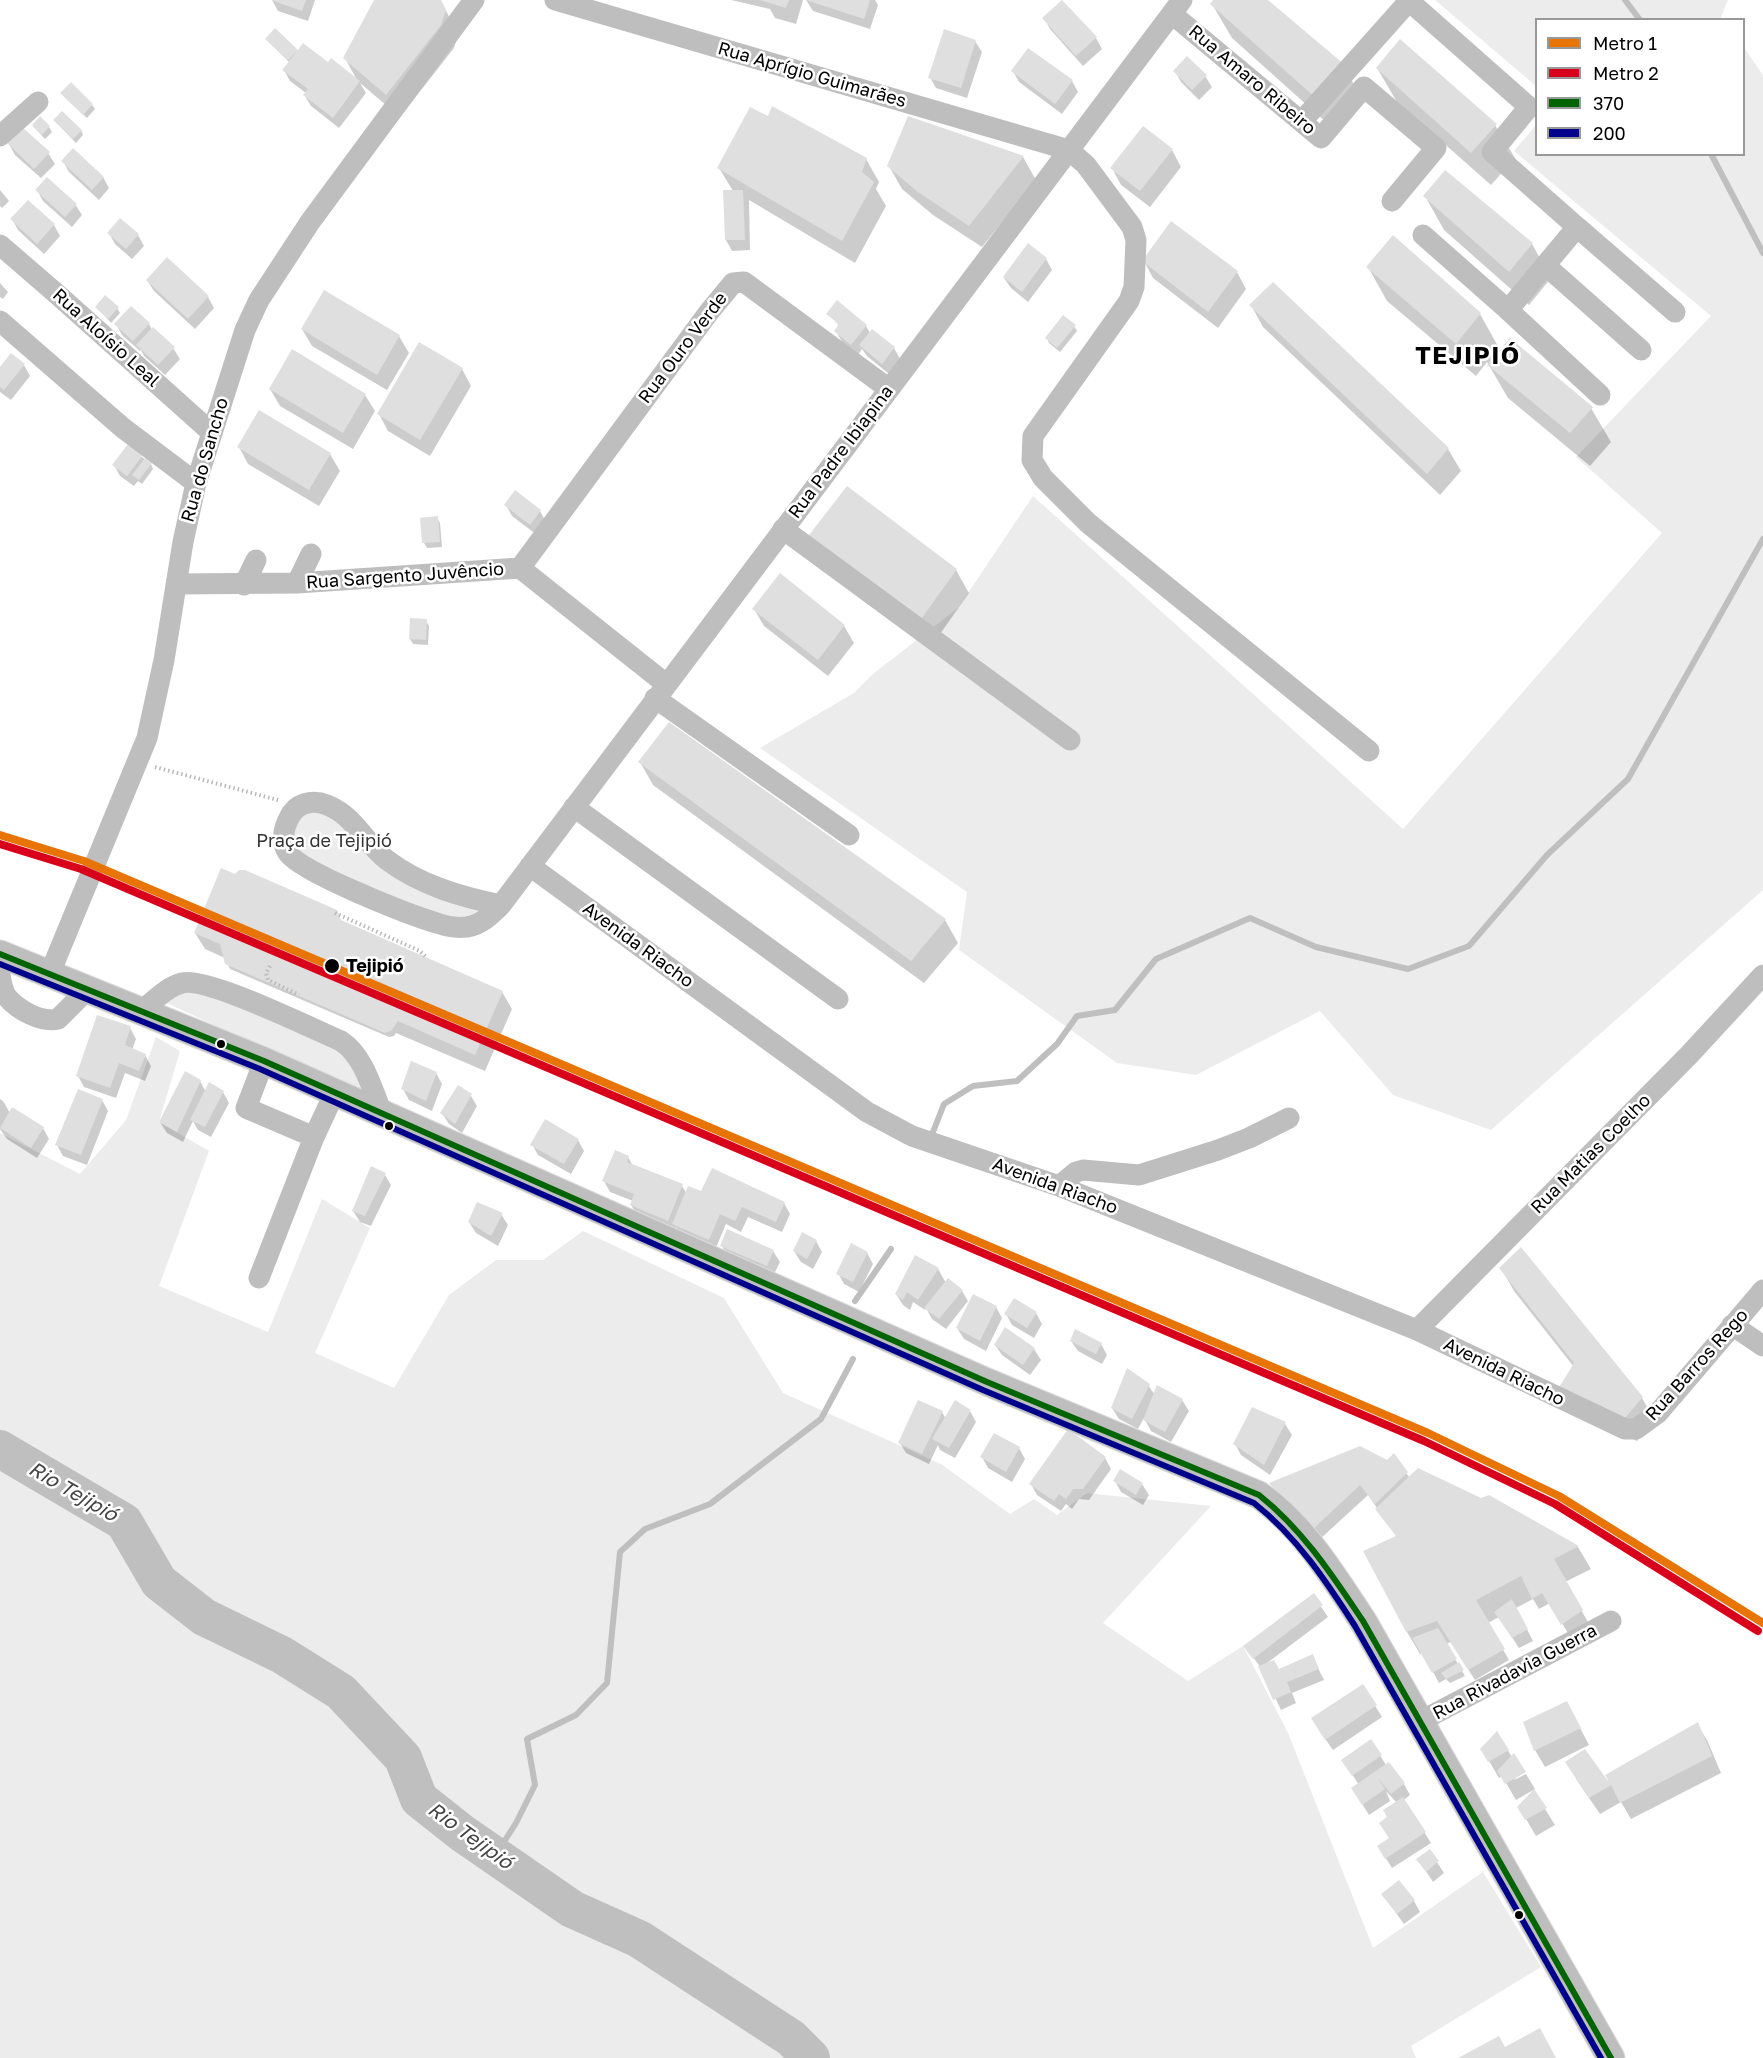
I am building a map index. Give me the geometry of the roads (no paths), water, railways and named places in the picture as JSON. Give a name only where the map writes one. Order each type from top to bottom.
[{"type":"main road","points":[[1,963],[50,973],[140,1012],[264,1061],[987,1382],[1259,1495],[1288,1519],[1326,1565],[1363,1621],[1611,2058]]},
{"type":"street","name":"Rua do Sancho","points":[[50,973],[147,738],[154,712],[196,483],[245,330],[259,300],[310,222],[474,0]]},
{"type":"street","name":"Rua Aprígio Guimarães","points":[[562,1],[1069,150]]},
{"type":"street","points":[[1302,121],[1409,1],[1529,107],[1492,152],[1675,312]]},
{"type":"street","name":"Rua Padre Ibiapina","points":[[501,905],[469,899],[414,876],[386,860],[354,823],[339,810],[325,804],[311,802],[299,805],[289,817],[284,830],[283,842],[288,853],[306,868],[365,895],[442,925],[469,927],[481,923],[501,905],[1177,7]]},
{"type":"street","name":"Rua Amaro Ribeiro","points":[[1177,7],[1321,138],[1364,87],[1436,148],[1392,201]]},
{"type":"street","points":[[0,136],[38,102]]},
{"type":"street","points":[[1069,150],[1086,165],[1132,227],[1136,240],[1134,287],[1129,301],[1033,436],[1032,460],[1043,478],[1088,524],[1369,751]]},
{"type":"street","points":[[1508,310],[1577,227]]},
{"type":"street","points":[[1423,235],[1600,395]]},
{"type":"street","name":"Rua Aloísio Leal","points":[[0,245],[211,432]]},
{"type":"street","points":[[1545,265],[1641,350]]},
{"type":"street","name":"Rua Ouro Verde","points":[[520,568],[709,312],[734,283],[744,282],[889,390]]},
{"type":"street","points":[[0,321],[123,428],[196,483]]},
{"type":"street","points":[[783,530],[1070,740]]},
{"type":"street","points":[[297,583],[311,554]]},
{"type":"street","points":[[244,585],[256,560]]},
{"type":"street","name":"Rua Sargento Juvêncio","points":[[176,584],[297,583],[520,568],[661,691],[849,835]]},
{"type":"street","points":[[574,807],[838,999]]},
{"type":"street","name":"Avenida Riacho","points":[[530,866],[867,1113],[912,1136],[1059,1186],[1417,1330],[1625,1429]]},
{"type":"street","points":[[1,963],[1,986],[7,996],[27,1012],[43,1019],[58,1019],[88,989]]},
{"type":"street","name":"Rua Matias Coelho","points":[[1417,1330],[1689,1055],[1763,975]]},
{"type":"street","points":[[140,1012],[172,987],[183,982],[206,984],[252,1002],[350,1047],[360,1062],[382,1113]]},
{"type":"street","points":[[264,1061],[246,1108],[314,1137]]},
{"type":"street","points":[[260,1278],[314,1137],[335,1092]]},
{"type":"street","points":[[1059,1186],[1071,1175],[1083,1170],[1139,1175],[1157,1171],[1249,1138],[1288,1118]]},
{"type":"street","name":"Rua Barros Rego","points":[[1625,1429],[1636,1429],[1658,1413],[1763,1290]]},
{"type":"street","points":[[1732,1325],[1763,1346]]},
{"type":"street","name":"Rua Rivadavia Guerra","points":[[1419,1722],[1611,1621]]},
{"type":"waterway","points":[[1625,0],[1638,18]]},
{"type":"waterway","points":[[1712,156],[1763,253]]},
{"type":"waterway","points":[[933,1132],[944,1104],[973,1086],[1017,1081],[1057,1044],[1077,1016],[1115,1010],[1156,959],[1250,918],[1316,947],[1408,969],[1469,946],[1547,855],[1628,779],[1763,539]]},
{"type":"waterway","points":[[855,1301],[891,1249]]},
{"type":"waterway","points":[[495,1856],[516,1823],[535,1785],[527,1739],[576,1715],[607,1683],[620,1552],[645,1529],[710,1504],[821,1419],[853,1359]]},
{"type":"waterway","name":"Rio Tejipió","points":[[0,1449],[124,1522],[159,1582],[204,1617],[282,1655],[341,1692],[403,1758],[419,1799],[462,1833],[572,1909],[639,1939],[791,2038],[811,2058]]},
{"type":"metro line","name":"1","points":[[0,835],[84,861],[1428,1433],[1559,1496],[1763,1623]]},
{"type":"metro line","name":"2","points":[[0,844],[81,869],[1424,1441],[1555,1504],[1758,1631]]},
{"type":"place","name":"Tejipió","points":[[332,966]]},
{"type":"district","name":"TEJIPIÓ","points":[[1468,356]]},
{"type":"park label","name":"Praça de Tejipió","points":[[324,841]]}]
